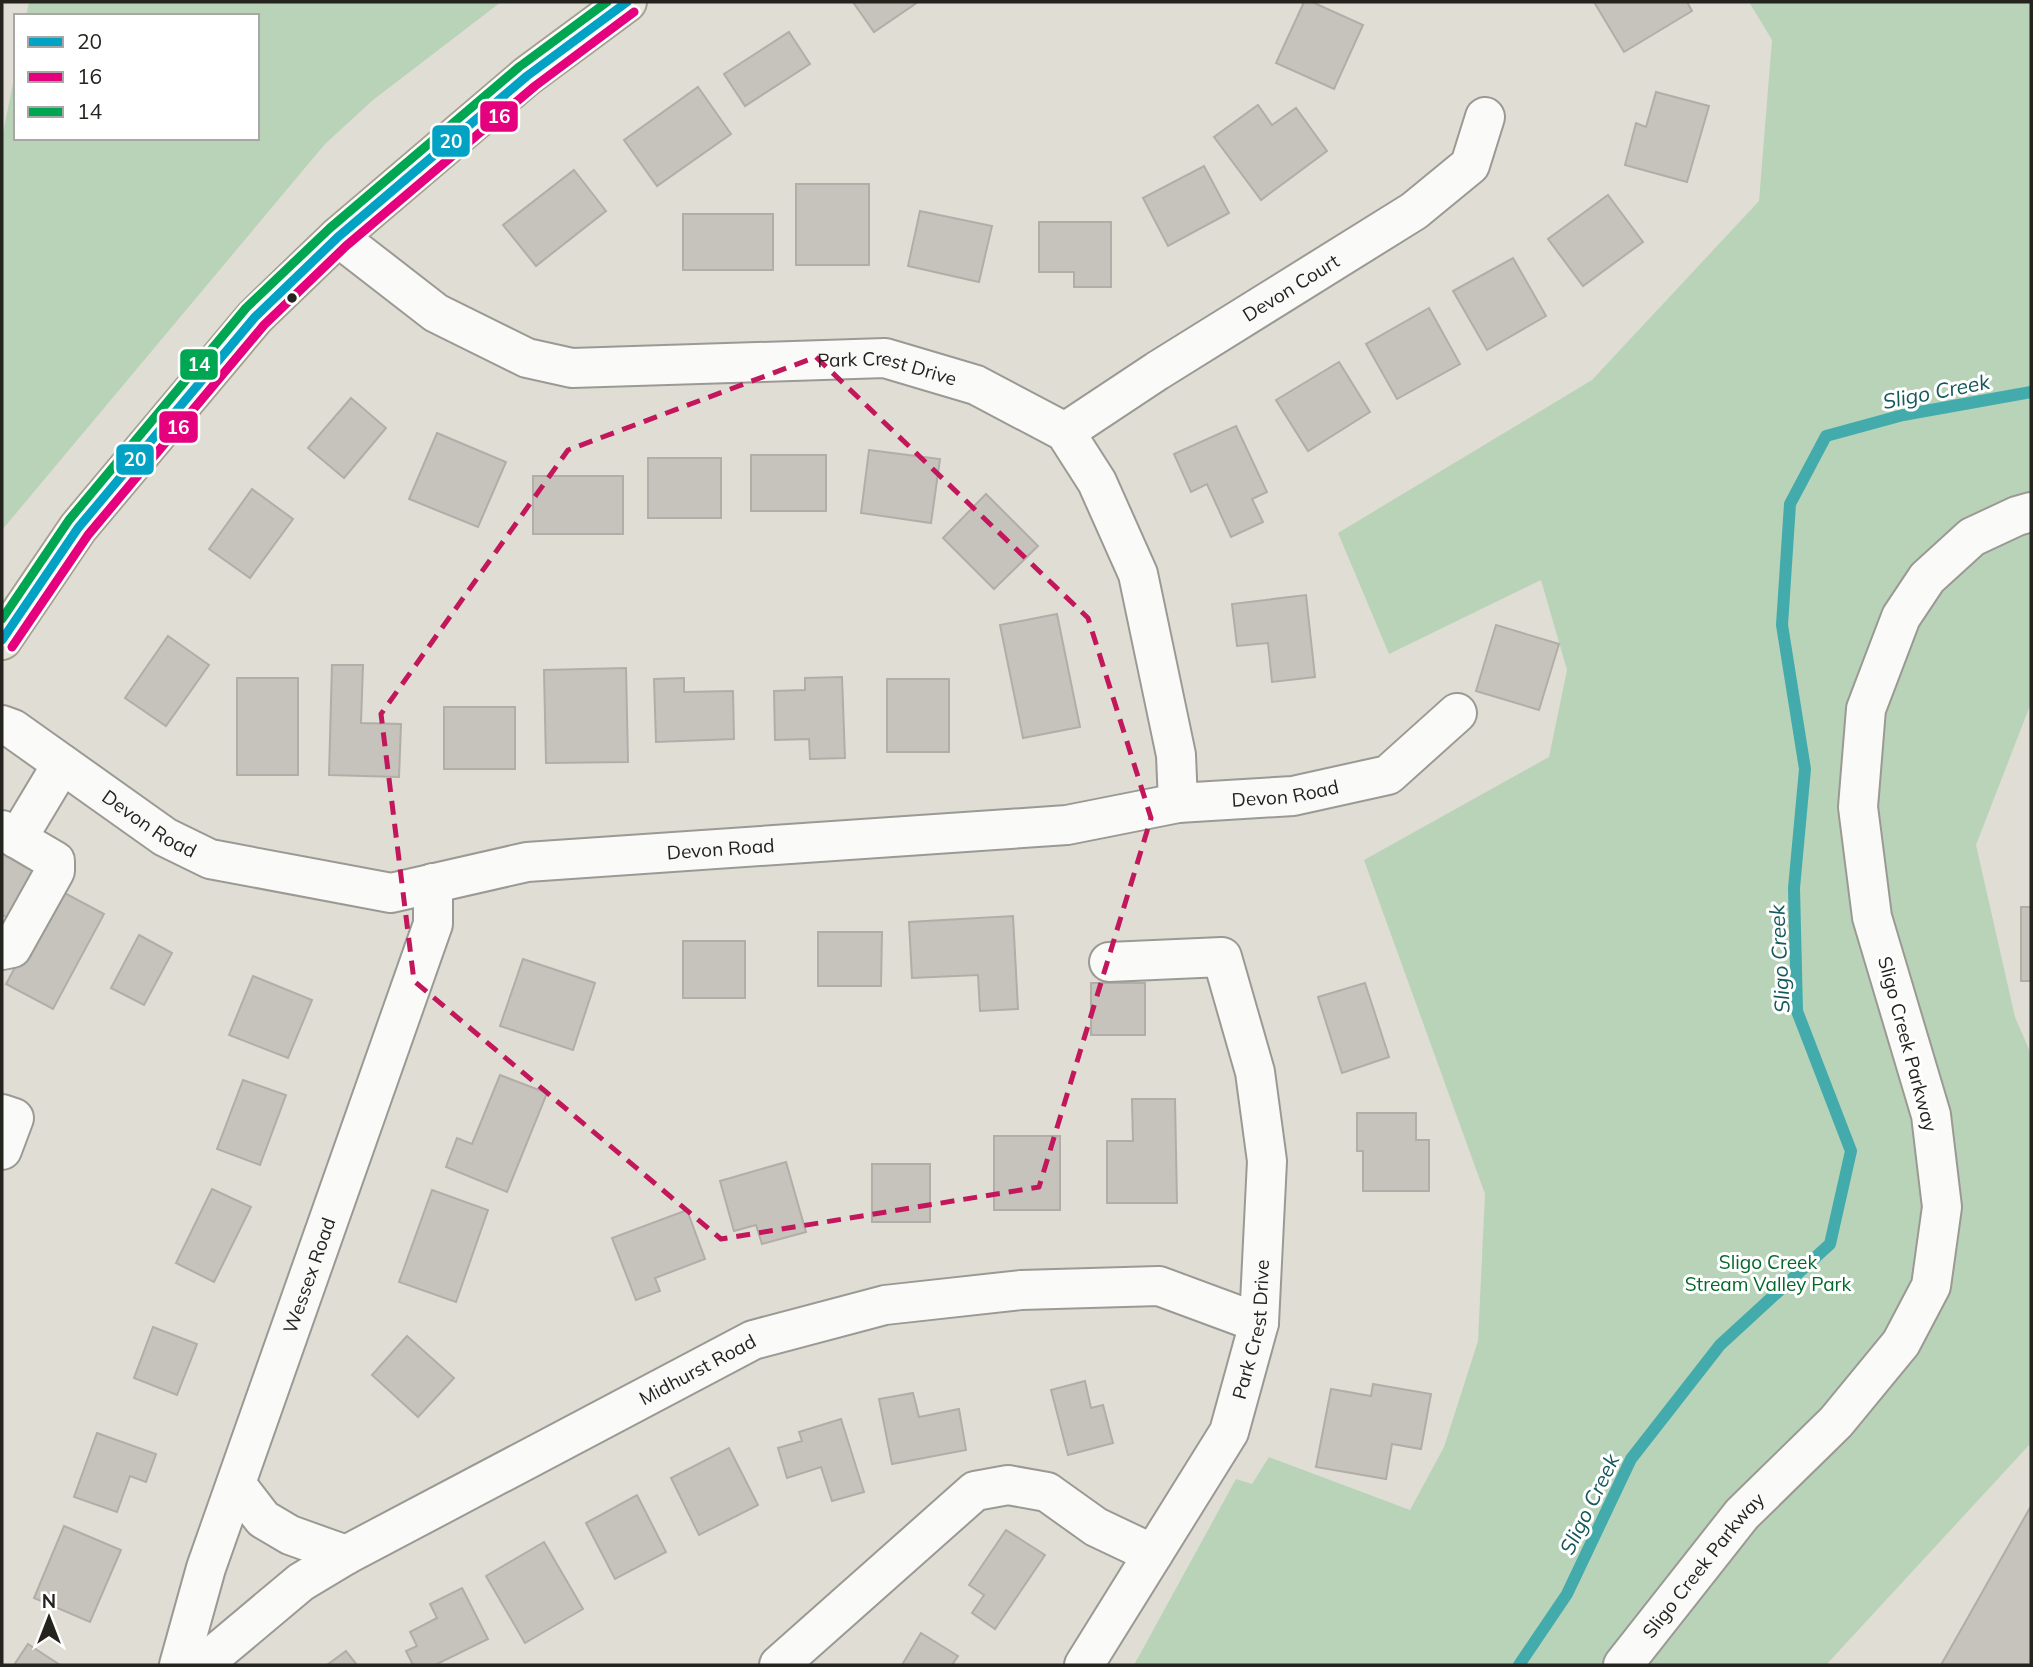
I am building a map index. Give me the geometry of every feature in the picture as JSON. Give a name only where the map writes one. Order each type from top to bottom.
[{"type":"main road","points":[[2,640],[78,528],[255,317],[338,237],[527,76],[627,2]]},
{"type":"street","name":"Devon Court","points":[[1065,432],[1157,370],[1414,211],[1470,165],[1485,117]]},
{"type":"street","name":"Park Crest Drive","points":[[338,237],[436,313],[527,359],[572,368],[885,359],[976,385],[1065,432],[1097,482],[1138,574],[1176,755],[1178,803]]},
{"type":"street","name":"Sligo Creek Parkway","points":[[1623,1665],[1742,1514],[1836,1422],[1900,1343],[1931,1286],[1942,1207],[1931,1115],[1872,917],[1857,807],[1866,709],[1900,617],[1927,578],[1972,537],[2031,512]]},
{"type":"street","name":"Devon Road","points":[[2,725],[13,729],[165,837],[210,859],[391,893],[527,862],[1067,825],[1178,803],[1293,796],[1388,775],[1457,713]]},
{"type":"street","points":[[2,950],[12,948],[55,871],[55,861],[9,834],[62,764]]},
{"type":"street","name":"Wessex Road","points":[[179,1665],[206,1568],[433,924],[433,883]]},
{"type":"street","name":"Park Crest Drive","points":[[1084,1665],[1229,1432],[1259,1323],[1266,1161],[1255,1072],[1222,957],[1109,962]]},
{"type":"street","points":[[2,1114],[14,1118],[2,1150]]},
{"type":"street","name":"Midhurst Road","points":[[202,1665],[301,1581],[753,1340],[885,1305],[1021,1290],[1159,1286],[1259,1323]]},
{"type":"street","points":[[236,1484],[263,1519],[290,1535],[346,1555]]},
{"type":"street","points":[[779,1665],[975,1491],[1008,1485],[1047,1492],[1096,1527],[1153,1554]]},
{"type":"highlighted area","points":[[816,357],[1088,618],[1151,818],[1039,1187],[721,1239],[414,981],[381,714],[568,450]]},
{"type":"green space","points":[[29,2],[501,2],[373,100],[325,144],[2,530],[2,138],[14,78],[14,140],[259,140],[259,14],[26,14]]},
{"type":"green space","name":"Sligo Creek Stream Valley Park","points":[[1749,2],[2031,2],[2031,703],[1976,845],[2015,1017],[2031,1054],[2031,1443],[1826,1665],[1134,1665],[1236,1479],[1252,1484],[1269,1457],[1410,1510],[1444,1447],[1478,1341],[1485,1194],[1364,860],[1549,757],[1567,670],[1541,580],[1389,654],[1338,533],[1592,380],[1759,201],[1772,40]]},
{"type":"building","points":[[853,2],[918,2],[874,32]]},
{"type":"building","points":[[1304,2],[1312,2],[1363,25],[1334,89],[1276,63]]},
{"type":"building","points":[[1594,2],[1687,2],[1692,11],[1624,52]]},
{"type":"building","points":[[789,32],[810,64],[745,106],[724,74]]},
{"type":"building","points":[[698,87],[731,134],[657,186],[624,140]]},
{"type":"building","points":[[1656,92],[1709,106],[1687,182],[1625,165],[1636,123],[1646,127]]},
{"type":"building","points":[[1258,105],[1272,125],[1296,108],[1327,151],[1261,200],[1214,137]]},
{"type":"building","points":[[1204,166],[1229,213],[1168,246],[1143,198]]},
{"type":"building","points":[[574,170],[606,211],[536,266],[503,225]]},
{"type":"building","points":[[796,184],[869,184],[869,265],[796,265]]},
{"type":"building","points":[[1608,195],[1643,242],[1583,286],[1548,239]]},
{"type":"building","points":[[920,211],[992,226],[979,282],[908,266]]},
{"type":"building","points":[[683,214],[773,214],[773,270],[683,270]]},
{"type":"building","points":[[1039,222],[1111,222],[1111,287],[1074,287],[1074,272],[1039,272]]},
{"type":"building","points":[[1513,258],[1546,316],[1487,350],[1453,291]]},
{"type":"building","points":[[1429,308],[1460,364],[1397,399],[1366,344]]},
{"type":"building","points":[[1339,362],[1370,412],[1308,451],[1276,400]]},
{"type":"building","points":[[351,398],[386,428],[344,478],[308,448]]},
{"type":"building","points":[[1236,426],[1267,492],[1252,499],[1263,522],[1231,537],[1207,484],[1191,492],[1174,454]]},
{"type":"building","points":[[437,433],[506,462],[478,527],[409,499]]},
{"type":"building","points":[[869,450],[940,459],[931,523],[861,513]]},
{"type":"building","points":[[751,455],[826,455],[826,511],[751,511]]},
{"type":"building","points":[[648,458],[721,458],[721,518],[648,518]]},
{"type":"building","points":[[533,476],[623,476],[623,534],[533,534]]},
{"type":"building","points":[[252,489],[293,519],[250,578],[209,549]]},
{"type":"building","points":[[986,494],[1038,546],[994,589],[943,538]]},
{"type":"building","points":[[1306,595],[1315,677],[1272,682],[1268,643],[1237,646],[1232,604]]},
{"type":"building","points":[[1057,614],[1080,727],[1023,738],[1000,625]]},
{"type":"building","points":[[1496,625],[1559,644],[1539,710],[1476,691]]},
{"type":"building","points":[[168,636],[209,665],[166,726],[125,698]]},
{"type":"building","points":[[332,665],[363,665],[361,723],[401,724],[399,777],[329,775]]},
{"type":"building","points":[[626,668],[628,762],[546,763],[544,670]]},
{"type":"building","points":[[842,677],[845,758],[810,759],[809,739],[775,740],[774,691],[805,690],[805,678]]},
{"type":"building","points":[[237,678],[298,678],[298,775],[237,775]]},
{"type":"building","points":[[684,678],[684,692],[733,691],[734,739],[656,742],[654,679]]},
{"type":"building","points":[[887,679],[949,679],[949,752],[887,752]]},
{"type":"building","points":[[444,707],[515,707],[515,769],[444,769]]},
{"type":"building","points":[[2,853],[46,877],[20,924],[2,915]]},
{"type":"building","points":[[57,889],[104,914],[53,1009],[6,984]]},
{"type":"building","points":[[2021,907],[2031,907],[2031,981],[2021,981]]},
{"type":"building","points":[[1013,916],[1018,1009],[980,1011],[978,975],[912,978],[909,922]]},
{"type":"building","points":[[818,932],[882,932],[881,986],[818,986]]},
{"type":"building","points":[[139,935],[172,953],[144,1005],[111,988]]},
{"type":"building","points":[[683,941],[745,941],[745,998],[683,998]]},
{"type":"building","points":[[523,959],[595,983],[573,1050],[500,1026]]},
{"type":"building","points":[[253,976],[312,1000],[288,1058],[229,1035]]},
{"type":"building","points":[[1091,983],[1145,983],[1145,1035],[1091,1035]]},
{"type":"building","points":[[1365,983],[1389,1057],[1342,1073],[1318,997]]},
{"type":"building","points":[[500,1075],[547,1093],[507,1192],[446,1167],[457,1138],[472,1144]]},
{"type":"building","points":[[243,1080],[286,1095],[260,1165],[217,1149]]},
{"type":"building","points":[[1132,1099],[1175,1099],[1177,1203],[1107,1203],[1107,1141],[1133,1141]]},
{"type":"building","points":[[1357,1113],[1416,1113],[1416,1140],[1429,1140],[1429,1191],[1363,1191],[1363,1151],[1357,1151]]},
{"type":"building","points":[[994,1136],[1060,1136],[1060,1210],[994,1210]]},
{"type":"building","points":[[786,1162],[806,1232],[762,1244],[756,1225],[734,1231],[720,1181]]},
{"type":"building","points":[[872,1164],[930,1164],[930,1222],[872,1222]]},
{"type":"building","points":[[212,1189],[251,1207],[214,1282],[176,1263]]},
{"type":"building","points":[[432,1190],[488,1210],[456,1302],[399,1282]]},
{"type":"building","points":[[687,1210],[705,1259],[655,1278],[660,1291],[636,1300],[612,1238]]},
{"type":"building","points":[[153,1327],[197,1344],[177,1395],[134,1378]]},
{"type":"building","points":[[407,1336],[454,1378],[418,1417],[372,1375]]},
{"type":"building","points":[[1085,1381],[1091,1408],[1103,1405],[1113,1443],[1068,1455],[1051,1390]]},
{"type":"building","points":[[1373,1384],[1431,1394],[1421,1449],[1392,1444],[1386,1479],[1316,1467],[1331,1389],[1371,1396]]},
{"type":"building","points":[[913,1393],[919,1417],[959,1409],[966,1450],[892,1464],[879,1399]]},
{"type":"building","points":[[841,1419],[864,1492],[832,1501],[821,1467],[787,1478],[778,1448],[802,1441],[799,1432]]},
{"type":"building","points":[[97,1433],[156,1454],[146,1482],[130,1476],[117,1512],[74,1497]]},
{"type":"building","points":[[729,1448],[758,1505],[699,1535],[671,1478]]},
{"type":"building","points":[[637,1495],[666,1552],[615,1579],[586,1523]]},
{"type":"building","points":[[2031,1506],[2031,1665],[1941,1665]]},
{"type":"building","points":[[64,1526],[121,1550],[90,1622],[34,1598]]},
{"type":"building","points":[[1006,1530],[1045,1555],[995,1629],[972,1613],[984,1595],[969,1585]]},
{"type":"building","points":[[544,1542],[583,1609],[525,1643],[486,1576]]},
{"type":"building","points":[[462,1588],[488,1639],[435,1665],[413,1665],[406,1651],[417,1646],[410,1632],[437,1618],[430,1604]]},
{"type":"building","points":[[921,1633],[958,1656],[952,1665],[902,1665]]},
{"type":"building","points":[[28,1644],[60,1665],[14,1665]]},
{"type":"building","points":[[346,1651],[357,1665],[327,1665]]},
{"type":"waterway","name":"Sligo Creek","points":[[1519,1665],[1567,1594],[1631,1459],[1720,1345],[1830,1244],[1851,1151],[1797,1011],[1794,888],[1805,769],[1782,625],[1790,504],[1826,436],[1903,415],[2031,392]]},
{"type":"transit line","name":"14","points":[[2,619],[69,520],[246,308],[330,228],[519,67],[607,2]]},
{"type":"transit line","name":"20","points":[[2,640],[78,528],[255,317],[338,237],[527,76],[627,2]]},
{"type":"transit line","name":"16","points":[[12,647],[88,535],[264,325],[346,246],[535,86],[634,12]]}]
